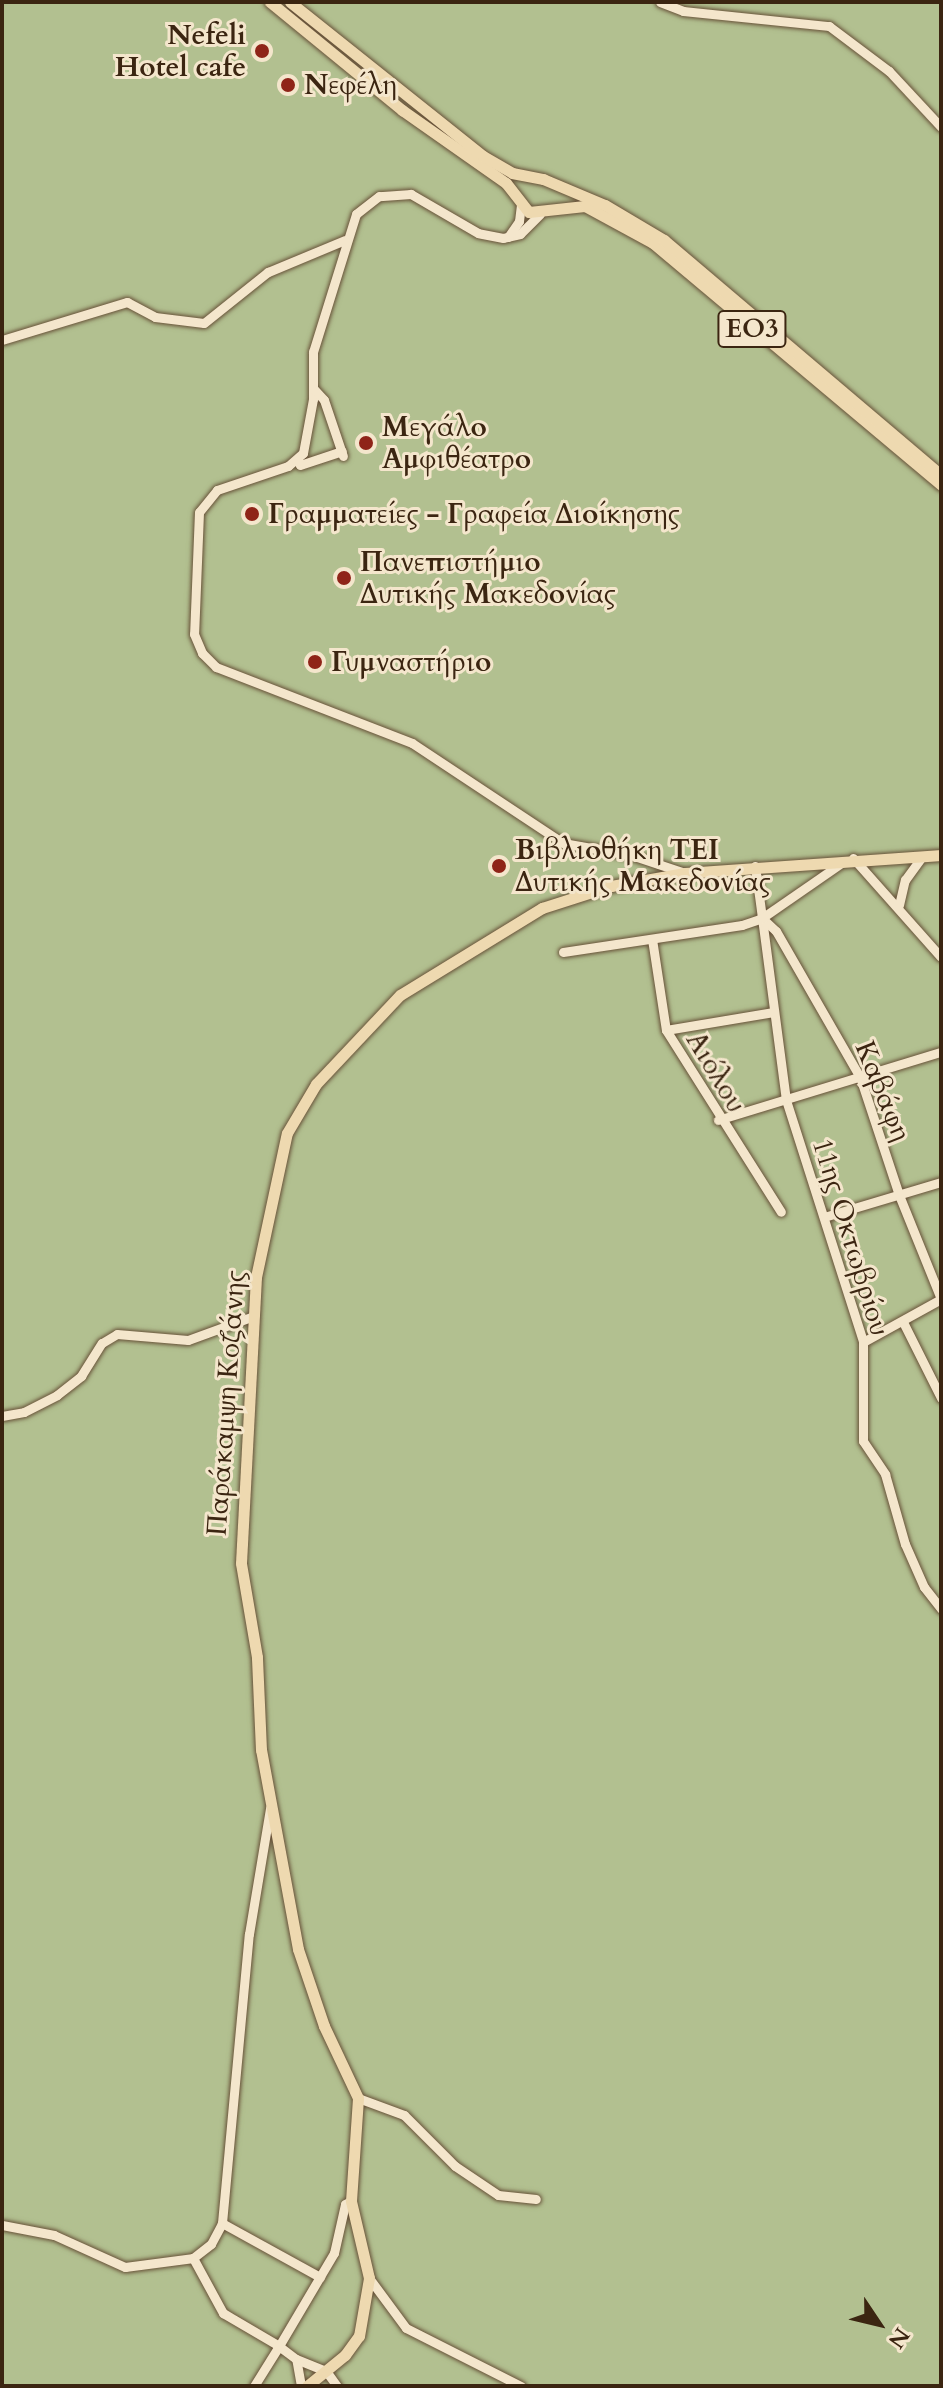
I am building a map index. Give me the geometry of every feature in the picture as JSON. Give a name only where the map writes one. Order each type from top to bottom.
[{"type":"main road","points":[[270,2],[402,110],[506,183],[520,202],[544,212],[555,198],[552,185]]},
{"type":"main road","name":"ΕΟ3","points":[[290,2],[472,148],[512,173],[534,178],[605,205],[664,240],[941,475]]},
{"type":"main road","points":[[520,202],[522,186],[534,178]]},
{"type":"main road","name":"ΕΟ3","points":[[544,212],[585,206],[653,243],[941,485]]},
{"type":"main road","name":"Παράκαμψη Κοζάνης","points":[[304,2386],[326,2371],[359,2336],[369,2278],[351,2201],[358,2098],[324,2026],[298,1949],[261,1750],[257,1657],[241,1563],[254,1316],[266,1222],[287,1133],[311,1091],[380,1012],[428,974],[542,908],[611,886],[685,873],[850,858],[941,855]]},
{"type":"street","points":[[660,2],[683,11],[829,26],[889,71],[941,127]]},
{"type":"street","points":[[544,212],[520,234],[508,237],[478,233],[418,198],[394,193],[363,207],[345,240],[313,352],[308,436],[298,460],[217,490],[202,505],[192,593],[194,634],[202,653],[222,671],[412,743],[563,843],[631,855],[685,873]]},
{"type":"street","points":[[508,237],[519,221],[520,202]]},
{"type":"street","points":[[2,340],[127,302],[155,317],[204,323],[268,272],[345,240]]},
{"type":"street","points":[[298,460],[300,465],[342,454],[324,400],[313,388]]},
{"type":"street","points":[[899,905],[905,880],[922,857]]},
{"type":"street","points":[[563,952],[762,918],[850,858],[899,905],[941,957]]},
{"type":"street","points":[[755,866],[762,918]]},
{"type":"street","name":"11ης Οκτωβρίου","points":[[762,918],[786,1100],[863,1342],[863,1441],[885,1474],[905,1544],[939,1603]]},
{"type":"street","name":"Καβάφη","points":[[762,918],[776,931],[860,1077],[899,1195],[941,1299]]},
{"type":"street","name":"Αιόλου","points":[[652,939],[666,1030],[718,1120],[781,1212]]},
{"type":"street","points":[[666,1030],[774,1012]]},
{"type":"street","points":[[718,1120],[941,1052]]},
{"type":"street","points":[[824,1217],[941,1182]]},
{"type":"street","points":[[863,1342],[941,1299]]},
{"type":"street","points":[[2,1416],[24,1412],[57,1395],[81,1376],[111,1337],[135,1333],[188,1340],[254,1316]]},
{"type":"street","points":[[903,1322],[941,1398]]},
{"type":"street","points":[[2,2225],[65,2239],[125,2267],[193,2258],[211,2244],[222,2223],[249,1934],[271,1799]]},
{"type":"street","points":[[358,2098],[404,2115],[463,2173],[498,2195],[536,2199]]},
{"type":"street","points":[[254,2386],[320,2277],[341,2235],[345,2204],[351,2201]]},
{"type":"street","points":[[222,2223],[320,2277]]},
{"type":"street","points":[[193,2258],[223,2313],[296,2359],[326,2371],[337,2386]]},
{"type":"street","points":[[369,2278],[406,2328],[521,2386]]},
{"type":"street","points":[[296,2359],[304,2386]]},
{"type":"green space","points":[[2,2],[941,2],[941,2386],[2,2386]]},
{"type":"place","name":"Nefeli Hotel cafe","points":[[262,51]]},
{"type":"place","name":"Νεφέλη","points":[[288,85]]},
{"type":"place","name":"Μεγάλο Αμφιθέατρο","points":[[366,443]]},
{"type":"place","name":"Γραμματείες - Γραφεία Διοίκησης","points":[[252,514]]},
{"type":"place","name":"Πανεπιστήμιο Δυτικής Μακεδονίας","points":[[344,578]]},
{"type":"place","name":"Γυμναστήριο","points":[[315,662]]},
{"type":"place","name":"Βιβλιοθήκη ΤΕΙ Δυτικής Μακεδονίας","points":[[499,866]]}]
